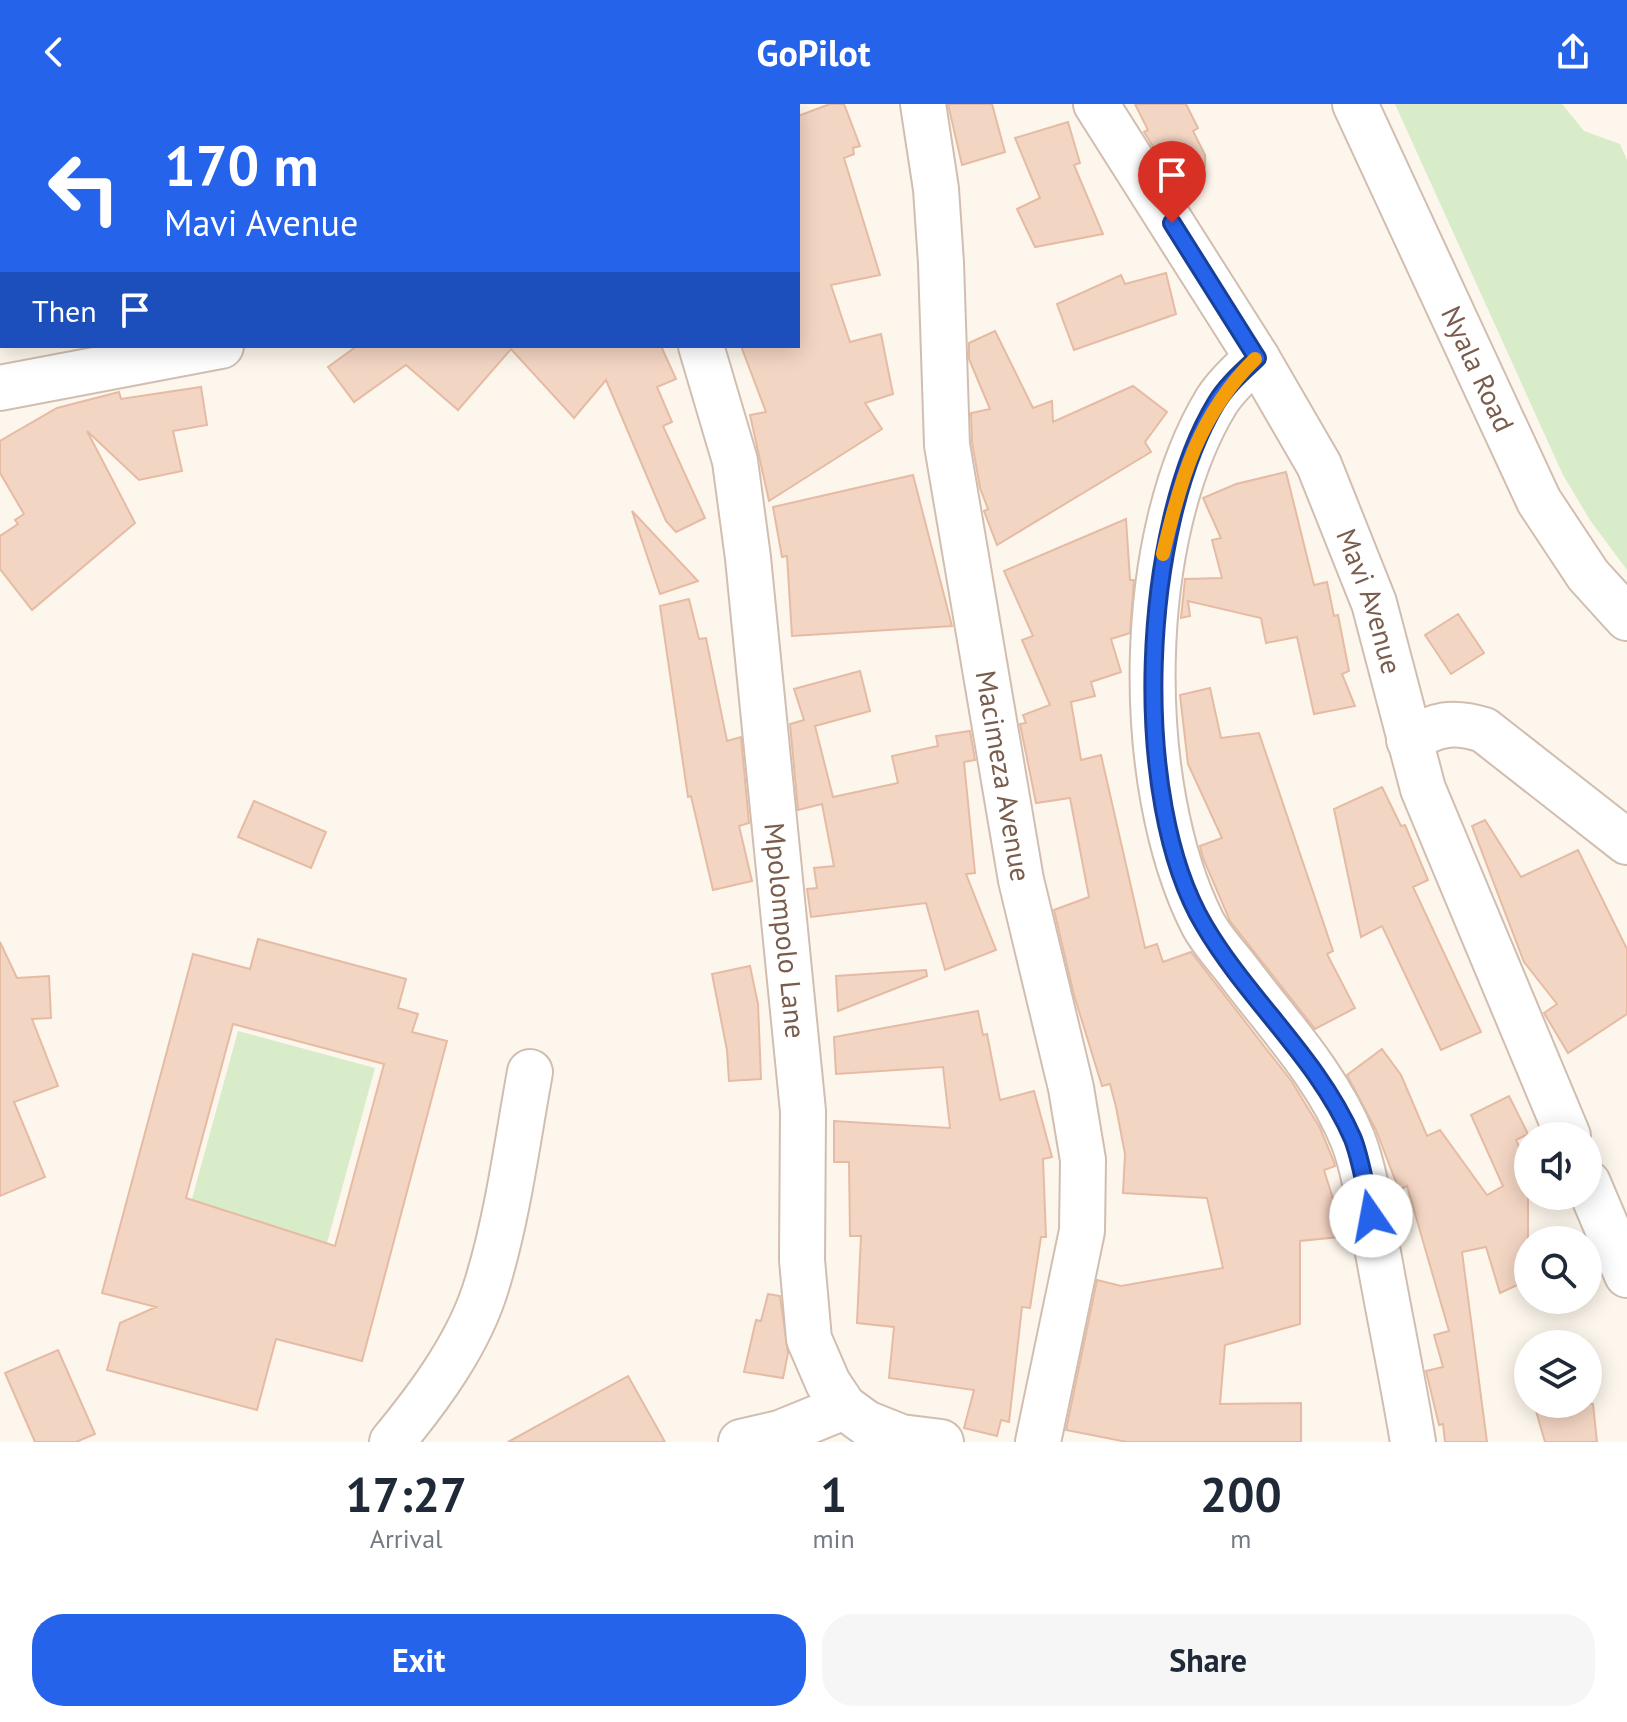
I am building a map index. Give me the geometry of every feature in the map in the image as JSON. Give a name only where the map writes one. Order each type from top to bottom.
[{"type":"street","name":"Macimeza Avenue","points":[[923,104],[940,248],[947,445],[1021,880],[1071,1088],[1083,1160],[1082,1231],[1038,1442]]},
{"type":"street","name":"Mavi Avenue","points":[[1096,104],[1257,358],[1319,465],[1374,603],[1409,740],[1443,841],[1562,1122]]},
{"type":"street","name":"Nyala Road","points":[[1355,104],[1539,501],[1588,575],[1627,618]]},
{"type":"street","points":[[0,388],[210,348]]},
{"type":"street","name":"Mpolompolo Lane","points":[[702,348],[735,461],[748,558],[803,1111],[802,1260],[809,1339],[828,1383],[844,1407],[866,1423],[901,1437],[941,1442]]},
{"type":"street","points":[[1257,358],[1218,400],[1203,427],[1171,521],[1161,565],[1153,664],[1155,729],[1166,815],[1182,872],[1203,925],[1301,1052],[1353,1140],[1365,1188],[1413,1442]]},
{"type":"street","points":[[1409,740],[1435,724],[1459,723],[1484,730],[1627,842]]},
{"type":"street","points":[[392,1442],[420,1409],[455,1353],[487,1287],[530,1072]]},
{"type":"street","points":[[1599,1210],[1627,1275]]},
{"type":"street","points":[[741,1442],[812,1423],[844,1407]]},
{"type":"green space","points":[[1395,104],[1562,104],[1584,131],[1620,144],[1627,160],[1627,570],[1590,520],[1563,475]]},
{"type":"green space","points":[[238,1031],[375,1068],[316,1283],[179,1246]]},
{"type":"building","points":[[830,104],[844,104],[860,146],[853,148],[854,154],[844,158],[880,275],[831,285],[850,342],[881,334],[893,394],[865,403],[882,429],[769,501],[750,415],[766,412],[742,348],[800,348],[800,115]]},
{"type":"building","points":[[948,104],[992,104],[1005,152],[962,165]]},
{"type":"building","points":[[1135,104],[1186,104],[1198,128],[1193,131],[1205,155],[1205,167],[1175,182],[1144,132],[1148,130]]},
{"type":"building","points":[[1068,122],[1080,163],[1074,165],[1103,234],[1035,247],[1017,209],[1040,198],[1015,138]]},
{"type":"building","points":[[1166,273],[1176,314],[1074,350],[1057,304],[1121,275],[1125,284]]},
{"type":"building","points":[[995,331],[1033,408],[1052,401],[1053,422],[1133,386],[1167,412],[1145,442],[1151,452],[997,545],[984,511],[988,509],[980,488],[972,442],[971,413],[990,409],[969,359],[969,343]]},
{"type":"building","points":[[354,348],[662,348],[676,379],[657,387],[672,422],[663,426],[705,518],[676,532],[666,521],[606,380],[574,418],[511,349],[458,410],[406,365],[354,402],[328,367]]},
{"type":"building","points":[[201,387],[207,425],[173,431],[182,471],[139,480],[87,431],[135,523],[32,610],[0,569],[0,536],[18,524],[15,520],[24,514],[0,473],[0,441],[57,408],[119,392],[121,399]]},
{"type":"building","points":[[1286,472],[1314,585],[1327,582],[1334,616],[1338,615],[1349,671],[1342,674],[1355,706],[1314,714],[1297,637],[1266,643],[1261,618],[1188,601],[1190,616],[1181,618],[1185,579],[1222,578],[1212,540],[1221,538],[1203,498],[1236,484]]},
{"type":"building","points":[[913,475],[952,626],[792,636],[787,556],[782,557],[773,507]]},
{"type":"building","points":[[632,511],[698,581],[660,594]]},
{"type":"building","points":[[1126,519],[1130,580],[1134,580],[1130,633],[1111,639],[1121,672],[1091,682],[1095,696],[1071,702],[1081,760],[1101,755],[1145,948],[1157,944],[1163,962],[1191,952],[1292,1082],[1320,1128],[1334,1162],[1335,1166],[1324,1170],[1335,1205],[1332,1206],[1339,1237],[1300,1241],[1300,1324],[1225,1345],[1220,1404],[1301,1403],[1301,1442],[1127,1442],[1066,1430],[1097,1280],[1121,1286],[1223,1268],[1207,1198],[1123,1193],[1125,1154],[1116,1107],[1110,1084],[1102,1086],[1074,995],[1054,910],[1089,897],[1070,798],[1036,803],[1020,724],[1026,723],[1023,715],[1050,705],[1022,640],[1033,636],[1004,571]]},
{"type":"building","points":[[689,599],[699,639],[706,638],[727,741],[741,737],[749,823],[739,826],[752,881],[713,890],[691,796],[688,797],[660,606]]},
{"type":"building","points":[[1458,614],[1484,653],[1451,674],[1425,635]]},
{"type":"building","points":[[860,671],[870,711],[815,726],[833,797],[898,783],[892,756],[938,746],[936,736],[970,731],[975,760],[964,762],[975,873],[966,874],[996,950],[945,970],[926,903],[811,917],[807,889],[817,888],[814,868],[834,866],[822,804],[798,810],[790,724],[804,720],[794,689]]},
{"type":"building","points":[[1210,688],[1221,738],[1259,733],[1333,951],[1327,954],[1355,1008],[1315,1029],[1230,921],[1203,858],[1200,846],[1222,838],[1188,764],[1180,695]]},
{"type":"building","points":[[1382,787],[1401,826],[1405,825],[1428,880],[1413,887],[1481,1032],[1441,1050],[1382,926],[1361,937],[1334,809]]},
{"type":"building","points":[[254,801],[326,832],[311,868],[238,837]]},
{"type":"building","points":[[1485,820],[1521,877],[1578,850],[1627,949],[1627,1014],[1568,1053],[1544,1013],[1557,1004],[1524,962],[1472,826]]},
{"type":"building","points":[[258,939],[406,979],[398,1008],[418,1014],[412,1032],[447,1041],[362,1361],[276,1339],[257,1410],[107,1370],[120,1323],[156,1307],[102,1293],[193,954],[250,969]],"holes":[[[233,1024],[384,1064],[335,1246],[186,1198]]]},
{"type":"building","points":[[0,942],[17,978],[49,976],[51,1018],[32,1019],[58,1086],[14,1102],[45,1177],[0,1196]]},
{"type":"building","points":[[750,966],[758,1004],[761,1079],[729,1081],[727,1050],[712,974]]},
{"type":"building","points":[[926,970],[927,976],[838,1011],[836,976]]},
{"type":"building","points":[[978,1011],[983,1035],[987,1034],[1000,1100],[1034,1091],[1052,1157],[1043,1159],[1046,1237],[1041,1237],[1030,1308],[1022,1307],[1009,1422],[1001,1420],[997,1436],[964,1428],[974,1390],[889,1378],[894,1327],[857,1323],[861,1236],[850,1236],[849,1162],[834,1162],[834,1121],[950,1128],[943,1067],[836,1074],[834,1037]]},
{"type":"building","points":[[1382,1049],[1401,1075],[1427,1136],[1440,1130],[1487,1195],[1503,1186],[1471,1115],[1509,1096],[1522,1122],[1514,1122],[1514,1210],[1528,1210],[1528,1226],[1514,1226],[1514,1286],[1500,1293],[1486,1247],[1462,1252],[1487,1442],[1445,1442],[1443,1424],[1439,1425],[1426,1371],[1443,1367],[1434,1335],[1449,1331],[1407,1186],[1399,1190],[1376,1130],[1347,1075]]},
{"type":"building","points":[[768,1294],[780,1296],[788,1353],[783,1378],[744,1372],[756,1320],[761,1321]]},
{"type":"building","points":[[58,1350],[95,1434],[76,1442],[35,1442],[5,1373]]},
{"type":"building","points":[[628,1376],[665,1442],[508,1442]]},
{"type":"building","points":[[1538,1418],[1594,1418],[1597,1442],[1545,1442]]},
{"type":"slow traffic","points":[[1163,554],[1185,475],[1203,427],[1218,400],[1255,359]]},
{"type":"route","points":[[1172,223],[1257,358],[1218,400],[1203,427],[1171,521],[1161,565],[1153,664],[1155,729],[1166,815],[1182,872],[1203,925],[1301,1052],[1353,1140],[1371,1216]]}]
